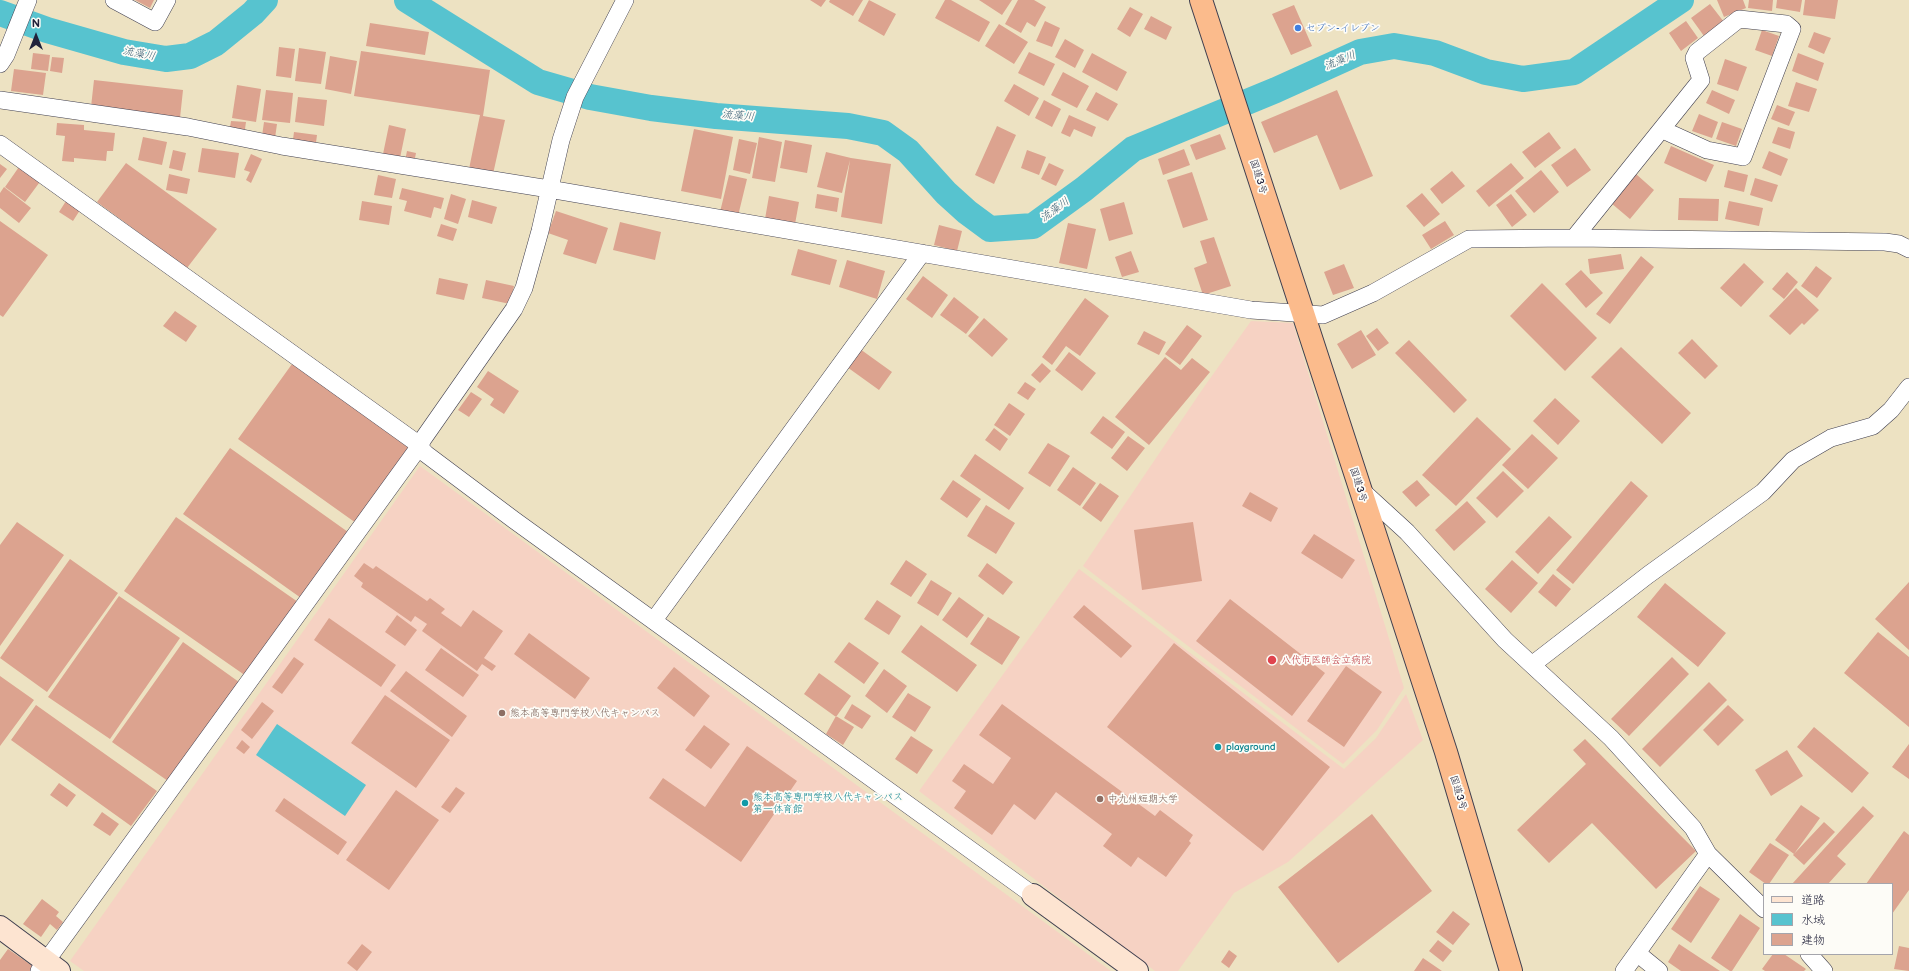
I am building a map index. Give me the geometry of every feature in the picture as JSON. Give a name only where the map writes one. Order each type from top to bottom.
[{"type":"highway","name":"国道3号","points":[[1201,0],[1446,752],[1511,971]]},
{"type":"street","points":[[0,64],[28,0]]},
{"type":"street","points":[[114,0],[155,22],[167,0]]},
{"type":"street","points":[[0,928],[48,968],[419,447],[423,439],[514,309],[524,288],[538,238],[561,140],[575,97],[591,62],[625,0]]},
{"type":"street","points":[[1574,238],[1702,80],[1694,58],[1696,52],[1739,19],[1786,24],[1792,29],[1743,157],[1707,150],[1663,130]]},
{"type":"street","points":[[0,100],[188,127],[282,146],[549,189],[1251,310],[1323,316],[1373,293],[1453,246],[1469,239],[1574,238],[1885,242],[1899,244],[1909,249]]},
{"type":"street","points":[[0,144],[414,441],[419,447],[514,520],[1137,971]]},
{"type":"street","points":[[654,620],[922,253]]},
{"type":"street","points":[[1533,664],[1648,575],[1763,492],[1793,460],[1832,438],[1873,426],[1891,410],[1909,388]]},
{"type":"street","points":[[1359,488],[1407,532],[1505,640],[1533,664],[1611,738],[1693,828],[1708,854],[1763,908]]},
{"type":"street","points":[[1624,971],[1708,854]]},
{"type":"street","points":[[1637,953],[1659,971]]},
{"type":"street","points":[[1810,955],[1824,971]]},
{"type":"shaded area","points":[[1251,321],[1293,323],[1404,688],[1377,730],[1343,764],[1083,566],[1204,387]]},
{"type":"shaded area","name":"熊本高等専門学校八代キャンパス","points":[[420,466],[1111,971],[84,971],[70,961]]},
{"type":"shaded area","points":[[1079,569],[1344,769],[1376,738],[1406,694],[1423,740],[1288,862],[1234,893],[1178,971],[1155,971],[919,791]]},
{"type":"water","points":[[277,724],[366,785],[345,816],[256,755]]},
{"type":"building","points":[[135,0],[154,0],[150,8]]},
{"type":"building","points":[[810,0],[826,0],[821,7]]},
{"type":"building","points":[[830,0],[863,0],[853,16],[829,2]]},
{"type":"building","points":[[869,0],[896,14],[884,36],[858,21]]},
{"type":"building","points":[[945,0],[951,0],[990,22],[979,42],[935,18]]},
{"type":"building","points":[[979,0],[1012,0],[1002,15]]},
{"type":"building","points":[[1018,0],[1034,0],[1046,7],[1035,27],[1027,22],[1021,33],[1005,24]]},
{"type":"building","points":[[1717,0],[1743,0],[1746,8],[1724,17]]},
{"type":"building","points":[[1749,0],[1773,0],[1772,11],[1748,8]]},
{"type":"building","points":[[1777,0],[1802,0],[1800,12],[1776,8]]},
{"type":"building","points":[[1805,0],[1838,0],[1835,19],[1803,15]]},
{"type":"building","points":[[1710,4],[1724,22],[1704,36],[1691,18]]},
{"type":"building","points":[[1294,5],[1312,46],[1291,55],[1272,14]]},
{"type":"building","points":[[1130,7],[1143,14],[1130,37],[1117,29]]},
{"type":"building","points":[[1151,16],[1172,27],[1166,40],[1144,29]]},
{"type":"building","points":[[1045,21],[1060,28],[1052,47],[1036,41]]},
{"type":"building","points":[[1686,21],[1698,38],[1681,51],[1669,33]]},
{"type":"building","points":[[370,23],[429,32],[425,55],[366,46]]},
{"type":"building","points":[[999,24],[1028,42],[1014,64],[985,46]]},
{"type":"building","points":[[1762,30],[1779,36],[1772,56],[1755,50]]},
{"type":"building","points":[[1814,32],[1831,38],[1824,54],[1808,47]]},
{"type":"building","points":[[1065,39],[1084,50],[1075,68],[1055,57]]},
{"type":"building","points":[[279,47],[295,49],[291,78],[276,76]]},
{"type":"building","points":[[299,48],[326,52],[321,84],[295,81]]},
{"type":"building","points":[[361,51],[490,70],[483,116],[505,120],[493,174],[469,169],[480,115],[354,96]]},
{"type":"building","points":[[1029,52],[1055,64],[1044,86],[1018,73]]},
{"type":"building","points":[[33,53],[50,55],[48,71],[31,69]]},
{"type":"building","points":[[1092,53],[1127,72],[1117,91],[1082,72]]},
{"type":"building","points":[[1798,53],[1824,63],[1818,81],[1792,71]]},
{"type":"building","points":[[330,56],[357,61],[351,94],[325,89]]},
{"type":"building","points":[[52,57],[64,58],[62,73],[50,71]]},
{"type":"building","points":[[1725,59],[1747,67],[1738,91],[1717,84]]},
{"type":"building","points":[[14,69],[46,73],[43,95],[11,91]]},
{"type":"building","points":[[1063,72],[1089,86],[1077,108],[1051,95]]},
{"type":"building","points":[[94,80],[183,90],[180,118],[91,107]]},
{"type":"building","points":[[1796,82],[1817,89],[1809,112],[1788,106]]},
{"type":"building","points":[[1014,84],[1039,98],[1029,116],[1004,101]]},
{"type":"building","points":[[237,85],[261,89],[256,122],[232,118]]},
{"type":"building","points":[[266,90],[293,93],[290,123],[262,120]]},
{"type":"building","points":[[1337,90],[1373,176],[1340,190],[1317,135],[1274,153],[1261,122]]},
{"type":"building","points":[[1712,90],[1735,100],[1729,114],[1706,103]]},
{"type":"building","points":[[1096,92],[1118,104],[1108,121],[1086,110]]},
{"type":"building","points":[[298,97],[327,100],[324,126],[295,122]]},
{"type":"building","points":[[1044,100],[1061,109],[1052,127],[1035,118]]},
{"type":"building","points":[[1777,105],[1795,112],[1789,126],[1771,119]]},
{"type":"building","points":[[1699,114],[1718,122],[1712,138],[1692,131]]},
{"type":"building","points":[[1069,115],[1096,127],[1092,137],[1074,129],[1070,137],[1061,133]]},
{"type":"building","points":[[231,121],[246,122],[244,136],[229,134]]},
{"type":"building","points":[[264,122],[277,124],[275,138],[262,136]]},
{"type":"building","points":[[1722,122],[1742,129],[1736,146],[1716,139]]},
{"type":"building","points":[[57,123],[84,125],[84,130],[115,133],[113,151],[107,151],[106,161],[74,158],[74,162],[62,161],[65,136],[56,135]]},
{"type":"building","points":[[389,125],[406,129],[400,158],[383,154]]},
{"type":"building","points":[[997,126],[1016,135],[994,184],[975,175]]},
{"type":"building","points":[[1778,127],[1795,132],[1790,149],[1772,143]]},
{"type":"building","points":[[694,129],[733,137],[721,199],[681,191]]},
{"type":"building","points":[[294,132],[317,135],[315,150],[292,147]]},
{"type":"building","points":[[1549,132],[1561,148],[1535,168],[1522,152]]},
{"type":"building","points":[[1220,134],[1226,149],[1196,160],[1190,145]]},
{"type":"building","points":[[143,137],[167,142],[162,165],[138,160]]},
{"type":"building","points":[[759,137],[782,142],[775,182],[752,178]]},
{"type":"building","points":[[739,139],[757,143],[750,174],[733,170]]},
{"type":"building","points":[[785,140],[812,145],[807,173],[780,168]]},
{"type":"building","points":[[1671,146],[1714,165],[1706,182],[1664,163]]},
{"type":"building","points":[[202,148],[239,153],[235,178],[198,172]]},
{"type":"building","points":[[1575,148],[1591,170],[1567,187],[1551,165]]},
{"type":"building","points":[[1184,149],[1190,165],[1163,175],[1158,159]]},
{"type":"building","points":[[173,150],[186,153],[182,171],[169,168]]},
{"type":"building","points":[[1027,150],[1046,157],[1039,175],[1021,168]]},
{"type":"building","points":[[407,151],[416,153],[414,163],[405,161]]},
{"type":"building","points":[[1769,151],[1788,159],[1781,176],[1762,168]]},
{"type":"building","points":[[826,152],[851,158],[891,164],[882,224],[841,217],[850,160],[842,193],[817,187]]},
{"type":"building","points":[[251,154],[262,159],[251,183],[246,180],[250,172],[244,170]]},
{"type":"building","points":[[126,163],[217,229],[187,268],[97,202]]},
{"type":"building","points":[[1049,163],[1064,170],[1056,186],[1041,179]]},
{"type":"building","points":[[1511,163],[1524,178],[1489,207],[1476,191]]},
{"type":"building","points":[[0,164],[7,169],[0,178]]},
{"type":"building","points":[[21,164],[42,179],[25,202],[5,187]]},
{"type":"building","points":[[1541,170],[1559,192],[1534,213],[1515,191]]},
{"type":"building","points":[[1728,170],[1748,175],[1744,192],[1724,187]]},
{"type":"building","points":[[1452,171],[1465,186],[1442,204],[1430,189]]},
{"type":"building","points":[[1192,172],[1208,220],[1183,228],[1167,180]]},
{"type":"building","points":[[169,174],[190,179],[187,194],[166,190]]},
{"type":"building","points":[[1636,174],[1654,190],[1630,219],[1611,203]]},
{"type":"building","points":[[378,175],[396,179],[392,198],[374,195]]},
{"type":"building","points":[[729,175],[747,179],[738,216],[720,212]]},
{"type":"building","points":[[1755,178],[1778,185],[1772,202],[1750,195]]},
{"type":"building","points":[[4,187],[31,208],[19,223],[0,208],[0,193]]},
{"type":"building","points":[[402,188],[444,198],[441,209],[434,207],[431,218],[404,211],[407,201],[399,199]]},
{"type":"building","points":[[1422,193],[1440,214],[1424,227],[1406,206]]},
{"type":"building","points":[[451,194],[466,199],[458,224],[444,219]]},
{"type":"building","points":[[817,194],[839,198],[837,212],[815,208]]},
{"type":"building","points":[[1511,194],[1527,215],[1512,227],[1496,205]]},
{"type":"building","points":[[769,196],[799,202],[795,224],[765,219]]},
{"type":"building","points":[[1679,198],[1719,199],[1718,221],[1678,220]]},
{"type":"building","points":[[472,200],[497,207],[492,224],[468,217]]},
{"type":"building","points":[[66,201],[80,210],[73,221],[59,212]]},
{"type":"building","points":[[362,201],[392,206],[389,225],[359,220]]},
{"type":"building","points":[[1729,201],[1763,208],[1759,226],[1725,219]]},
{"type":"building","points":[[1124,202],[1133,234],[1109,241],[1100,209]]},
{"type":"building","points":[[556,211],[608,228],[596,264],[563,254],[568,240],[548,233]]},
{"type":"building","points":[[0,221],[48,255],[3,317],[0,315]]},
{"type":"building","points":[[1445,221],[1454,235],[1431,249],[1422,235]]},
{"type":"building","points":[[620,222],[661,232],[655,260],[613,250]]},
{"type":"building","points":[[1068,223],[1096,229],[1087,269],[1059,263]]},
{"type":"building","points":[[441,224],[457,229],[453,241],[437,236]]},
{"type":"building","points":[[939,225],[962,231],[957,251],[934,245]]},
{"type":"building","points":[[1214,237],[1231,286],[1203,295],[1194,268],[1207,263],[1200,241]]},
{"type":"building","points":[[798,249],[837,260],[830,285],[791,275]]},
{"type":"building","points":[[1131,251],[1139,272],[1122,277],[1115,257]]},
{"type":"building","points":[[1621,254],[1624,269],[1590,274],[1588,259]]},
{"type":"building","points":[[1641,256],[1654,267],[1610,324],[1596,314]]},
{"type":"building","points":[[847,260],[885,271],[877,299],[839,287]]},
{"type":"building","points":[[1744,263],[1764,282],[1741,307],[1720,288]]},
{"type":"building","points":[[1344,264],[1354,288],[1333,295],[1324,272]]},
{"type":"building","points":[[1816,266],[1832,278],[1817,298],[1801,286]]},
{"type":"building","points":[[1581,270],[1603,293],[1586,308],[1565,284]]},
{"type":"building","points":[[1787,272],[1798,282],[1784,299],[1772,289]]},
{"type":"building","points":[[923,276],[948,295],[932,318],[906,299]]},
{"type":"building","points":[[439,278],[468,284],[464,300],[436,294]]},
{"type":"building","points":[[486,280],[514,286],[510,304],[482,298]]},
{"type":"building","points":[[1542,283],[1597,338],[1565,371],[1510,316]]},
{"type":"building","points":[[1796,288],[1819,310],[1804,325],[1802,323],[1790,335],[1769,316]]},
{"type":"building","points":[[954,297],[979,317],[966,334],[940,315]]},
{"type":"building","points":[[1085,298],[1109,316],[1080,356],[1066,346],[1052,365],[1042,357]]},
{"type":"building","points":[[175,311],[197,326],[186,342],[163,326]]},
{"type":"building","points":[[984,318],[1008,339],[992,357],[968,336]]},
{"type":"building","points":[[1187,325],[1202,336],[1180,365],[1165,354]]},
{"type":"building","points":[[1377,328],[1389,343],[1378,351],[1366,336]]},
{"type":"building","points":[[1361,330],[1376,355],[1352,369],[1337,344]]},
{"type":"building","points":[[1144,331],[1166,342],[1159,355],[1137,344]]},
{"type":"building","points":[[1692,339],[1718,366],[1705,379],[1678,353]]},
{"type":"building","points":[[1409,340],[1467,400],[1454,413],[1395,353]]},
{"type":"building","points":[[1621,347],[1691,413],[1662,444],[1591,377]]},
{"type":"building","points":[[860,349],[892,372],[879,390],[847,367]]},
{"type":"building","points":[[1069,352],[1096,373],[1082,391],[1055,370]]},
{"type":"building","points":[[1165,357],[1181,370],[1192,358],[1210,372],[1149,445],[1115,417]]},
{"type":"building","points":[[1042,363],[1051,371],[1040,383],[1031,375]]},
{"type":"building","points":[[292,364],[410,448],[356,523],[238,439]]},
{"type":"building","points":[[488,371],[519,391],[504,414],[490,405],[494,399],[477,387]]},
{"type":"building","points":[[1025,382],[1036,389],[1028,400],[1017,393]]},
{"type":"building","points":[[471,392],[482,399],[469,417],[458,410]]},
{"type":"building","points":[[1555,398],[1580,421],[1558,445],[1533,421]]},
{"type":"building","points":[[1009,403],[1025,414],[1010,436],[994,425]]},
{"type":"building","points":[[1103,416],[1125,432],[1112,449],[1090,433]]},
{"type":"building","points":[[1477,417],[1511,449],[1456,506],[1422,475]]},
{"type":"building","points":[[994,428],[1008,439],[1000,451],[985,440]]},
{"type":"building","points":[[1532,434],[1558,458],[1528,489],[1502,465]]},
{"type":"building","points":[[1128,436],[1145,448],[1127,471],[1111,458]]},
{"type":"building","points":[[1048,443],[1070,456],[1050,487],[1028,473]]},
{"type":"building","points":[[230,448],[348,532],[301,598],[183,514]]},
{"type":"building","points":[[975,454],[1024,488],[1009,510],[960,476]]},
{"type":"building","points":[[1073,467],[1096,483],[1080,506],[1057,490]]},
{"type":"building","points":[[1503,471],[1524,491],[1497,518],[1476,498]]},
{"type":"building","points":[[953,480],[981,499],[967,518],[940,499]]},
{"type":"building","points":[[1417,480],[1430,495],[1416,507],[1402,492]]},
{"type":"building","points":[[1631,481],[1648,496],[1573,584],[1556,570]]},
{"type":"building","points":[[1100,483],[1119,496],[1101,522],[1082,508]]},
{"type":"building","points":[[1250,492],[1278,508],[1271,522],[1242,506]]},
{"type":"building","points":[[1467,501],[1486,522],[1454,551],[1435,530]]},
{"type":"building","points":[[986,505],[1015,523],[996,554],[967,536]]},
{"type":"building","points":[[1549,516],[1572,537],[1538,574],[1515,552]]},
{"type":"building","points":[[176,517],[298,602],[246,676],[124,591]]},
{"type":"building","points":[[17,522],[64,555],[0,646],[0,545]]},
{"type":"building","points":[[1193,522],[1202,581],[1142,590],[1134,530]]},
{"type":"building","points":[[1314,534],[1355,560],[1342,579],[1301,553]]},
{"type":"building","points":[[70,559],[118,593],[47,692],[0,658]]},
{"type":"building","points":[[906,560],[927,574],[911,597],[890,584]]},
{"type":"building","points":[[1512,560],[1538,583],[1511,613],[1485,589]]},
{"type":"building","points":[[364,563],[373,569],[376,566],[427,601],[430,598],[445,609],[441,613],[461,627],[473,610],[503,631],[484,658],[496,666],[492,671],[482,664],[477,671],[422,631],[427,624],[415,616],[411,622],[361,587],[363,583],[354,576]]},
{"type":"building","points":[[987,563],[1013,582],[1003,595],[978,576]]},
{"type":"building","points":[[1553,574],[1571,589],[1556,607],[1538,592]]},
{"type":"building","points":[[931,580],[952,593],[938,616],[917,603]]},
{"type":"building","points":[[1909,582],[1909,650],[1875,619]]},
{"type":"building","points":[[1665,583],[1726,633],[1698,667],[1637,617]]},
{"type":"building","points":[[119,596],[180,638],[110,739],[48,697]]},
{"type":"building","points":[[959,597],[984,615],[967,638],[942,620]]},
{"type":"building","points":[[1230,599],[1325,673],[1292,716],[1196,641]]},
{"type":"building","points":[[877,600],[901,616],[889,635],[864,619]]},
{"type":"building","points":[[1084,605],[1132,646],[1121,658],[1073,617]]},
{"type":"building","points":[[397,615],[417,630],[405,646],[385,632]]},
{"type":"building","points":[[988,617],[1020,637],[1002,665],[970,644]]},
{"type":"building","points":[[329,618],[396,665],[381,687],[314,640]]},
{"type":"building","points":[[921,625],[977,665],[957,692],[901,652]]},
{"type":"building","points":[[1878,632],[1909,657],[1909,727],[1844,673]]},
{"type":"building","points":[[529,633],[590,678],[575,699],[514,654]]},
{"type":"building","points":[[183,642],[239,682],[168,781],[112,742]]},
{"type":"building","points":[[849,642],[879,663],[864,684],[834,662]]},
{"type":"building","name":"playground","points":[[1174,643],[1330,767],[1263,851],[1107,727]]},
{"type":"building","points":[[441,648],[479,675],[463,697],[425,670]]},
{"type":"building","points":[[294,657],[304,664],[282,694],[272,687]]},
{"type":"building","points":[[1672,657],[1689,674],[1629,736],[1611,719]]},
{"type":"building","points":[[1346,666],[1382,692],[1344,747],[1307,721]]},
{"type":"building","points":[[674,667],[710,696],[694,717],[657,688]]},
{"type":"building","points":[[884,669],[907,686],[887,713],[865,696]]},
{"type":"building","points":[[406,671],[467,716],[452,737],[390,691]]},
{"type":"building","points":[[819,673],[851,696],[836,717],[804,694]]},
{"type":"building","points":[[0,676],[34,700],[0,746]]},
{"type":"building","points":[[1709,682],[1727,700],[1660,767],[1642,749]]},
{"type":"building","points":[[908,693],[931,707],[915,732],[892,717]]},
{"type":"building","points":[[385,695],[450,740],[416,788],[351,743]]},
{"type":"building","points":[[262,702],[274,711],[252,739],[241,730]]},
{"type":"building","points":[[852,704],[871,716],[862,729],[844,718]]},
{"type":"building","points":[[1002,704],[1155,816],[1160,810],[1193,835],[1189,841],[1191,843],[1166,877],[1138,857],[1131,867],[1103,846],[1112,834],[1056,792],[1035,820],[1014,804],[992,835],[954,808],[966,791],[952,781],[964,764],[993,784],[1011,758],[979,735]]},
{"type":"building","points":[[36,705],[157,791],[131,826],[11,740]]},
{"type":"building","points":[[1728,705],[1744,720],[1718,746],[1703,730]]},
{"type":"building","points":[[836,716],[854,727],[843,745],[826,734]]},
{"type":"building","points":[[704,725],[730,744],[711,769],[685,750]]},
{"type":"building","points":[[1814,727],[1869,773],[1852,793],[1797,747]]},
{"type":"building","points":[[911,736],[933,750],[917,774],[895,759]]},
{"type":"building","points":[[1585,739],[1696,851],[1656,889],[1592,823],[1549,863],[1517,830],[1586,764],[1573,750]]},
{"type":"building","points":[[242,740],[250,747],[244,754],[236,748]]},
{"type":"building","points":[[1909,744],[1909,779],[1892,767]]},
{"type":"building","name":"熊本高等専門学校八代キャンパス 第一体育館","points":[[747,746],[797,781],[741,862],[649,798],[663,778],[705,807]]},
{"type":"building","points":[[1787,750],[1803,776],[1771,796],[1755,770]]},
{"type":"building","points":[[59,783],[76,795],[67,807],[50,795]]},
{"type":"building","points":[[456,787],[465,793],[450,813],[441,807]]},
{"type":"building","points":[[396,790],[439,820],[389,890],[346,860]]},
{"type":"building","points":[[284,798],[347,842],[338,855],[275,811]]},
{"type":"building","points":[[1801,805],[1820,818],[1794,854],[1775,840]]},
{"type":"building","points":[[1863,806],[1874,816],[1837,856],[1846,864],[1829,883],[1793,883]]},
{"type":"building","points":[[102,812],[119,824],[110,836],[93,825]]},
{"type":"building","points":[[1372,814],[1432,891],[1338,963],[1278,887]]},
{"type":"building","points":[[1824,822],[1835,832],[1804,865],[1793,855]]},
{"type":"building","points":[[1904,831],[1909,835],[1909,890],[1893,913],[1893,883],[1867,883]]},
{"type":"building","points":[[1770,843],[1789,855],[1770,883],[1765,883],[1749,872]]},
{"type":"building","points":[[1700,886],[1720,899],[1691,943],[1671,929]]},
{"type":"building","points":[[42,899],[59,912],[56,916],[63,922],[57,930],[50,924],[41,937],[23,924]]},
{"type":"building","points":[[1453,911],[1470,924],[1453,945],[1436,932]]},
{"type":"building","points":[[1740,914],[1760,928],[1732,971],[1730,971],[1711,958]]},
{"type":"building","points":[[1438,940],[1452,951],[1443,962],[1429,951]]},
{"type":"building","points":[[362,944],[372,952],[357,971],[347,963]]},
{"type":"building","points":[[1679,944],[1720,971],[1681,971],[1668,962]]},
{"type":"building","points":[[1899,946],[1909,948],[1909,971],[1894,969]]},
{"type":"building","points":[[8,949],[34,967],[31,971],[0,971],[0,960]]},
{"type":"building","points":[[1229,950],[1237,956],[1229,968],[1221,962]]},
{"type":"building","points":[[1772,955],[1785,955],[1806,969],[1804,971],[1765,971],[1762,969]]},
{"type":"building","points":[[1423,958],[1442,971],[1414,971]]},
{"type":"waterway","name":"流藻川","points":[[0,13],[47,30],[124,52],[166,59],[190,56],[216,43],[253,13],[265,0]]},
{"type":"waterway","name":"流藻川","points":[[407,0],[538,82],[590,97],[651,108],[716,116],[848,126],[883,133],[908,151],[946,193],[967,212],[990,229],[1033,226],[1084,189],[1133,149],[1276,90],[1360,52],[1394,46],[1435,53],[1486,72],[1523,79],[1574,72],[1681,0]]},
{"type":"place","name":"セブン-イレブン","points":[[1298,28]]},
{"type":"place","name":"八代市医師会立病院","points":[[1272,660]]},
{"type":"place","name":"熊本高等専門学校八代キャンパス","points":[[502,713]]},
{"type":"place","name":"playground","points":[[1218,747]]},
{"type":"place","name":"中九州短期大学","points":[[1100,799]]},
{"type":"place","name":"熊本高等専門学校八代キャンパス 第一体育館","points":[[745,803]]}]
